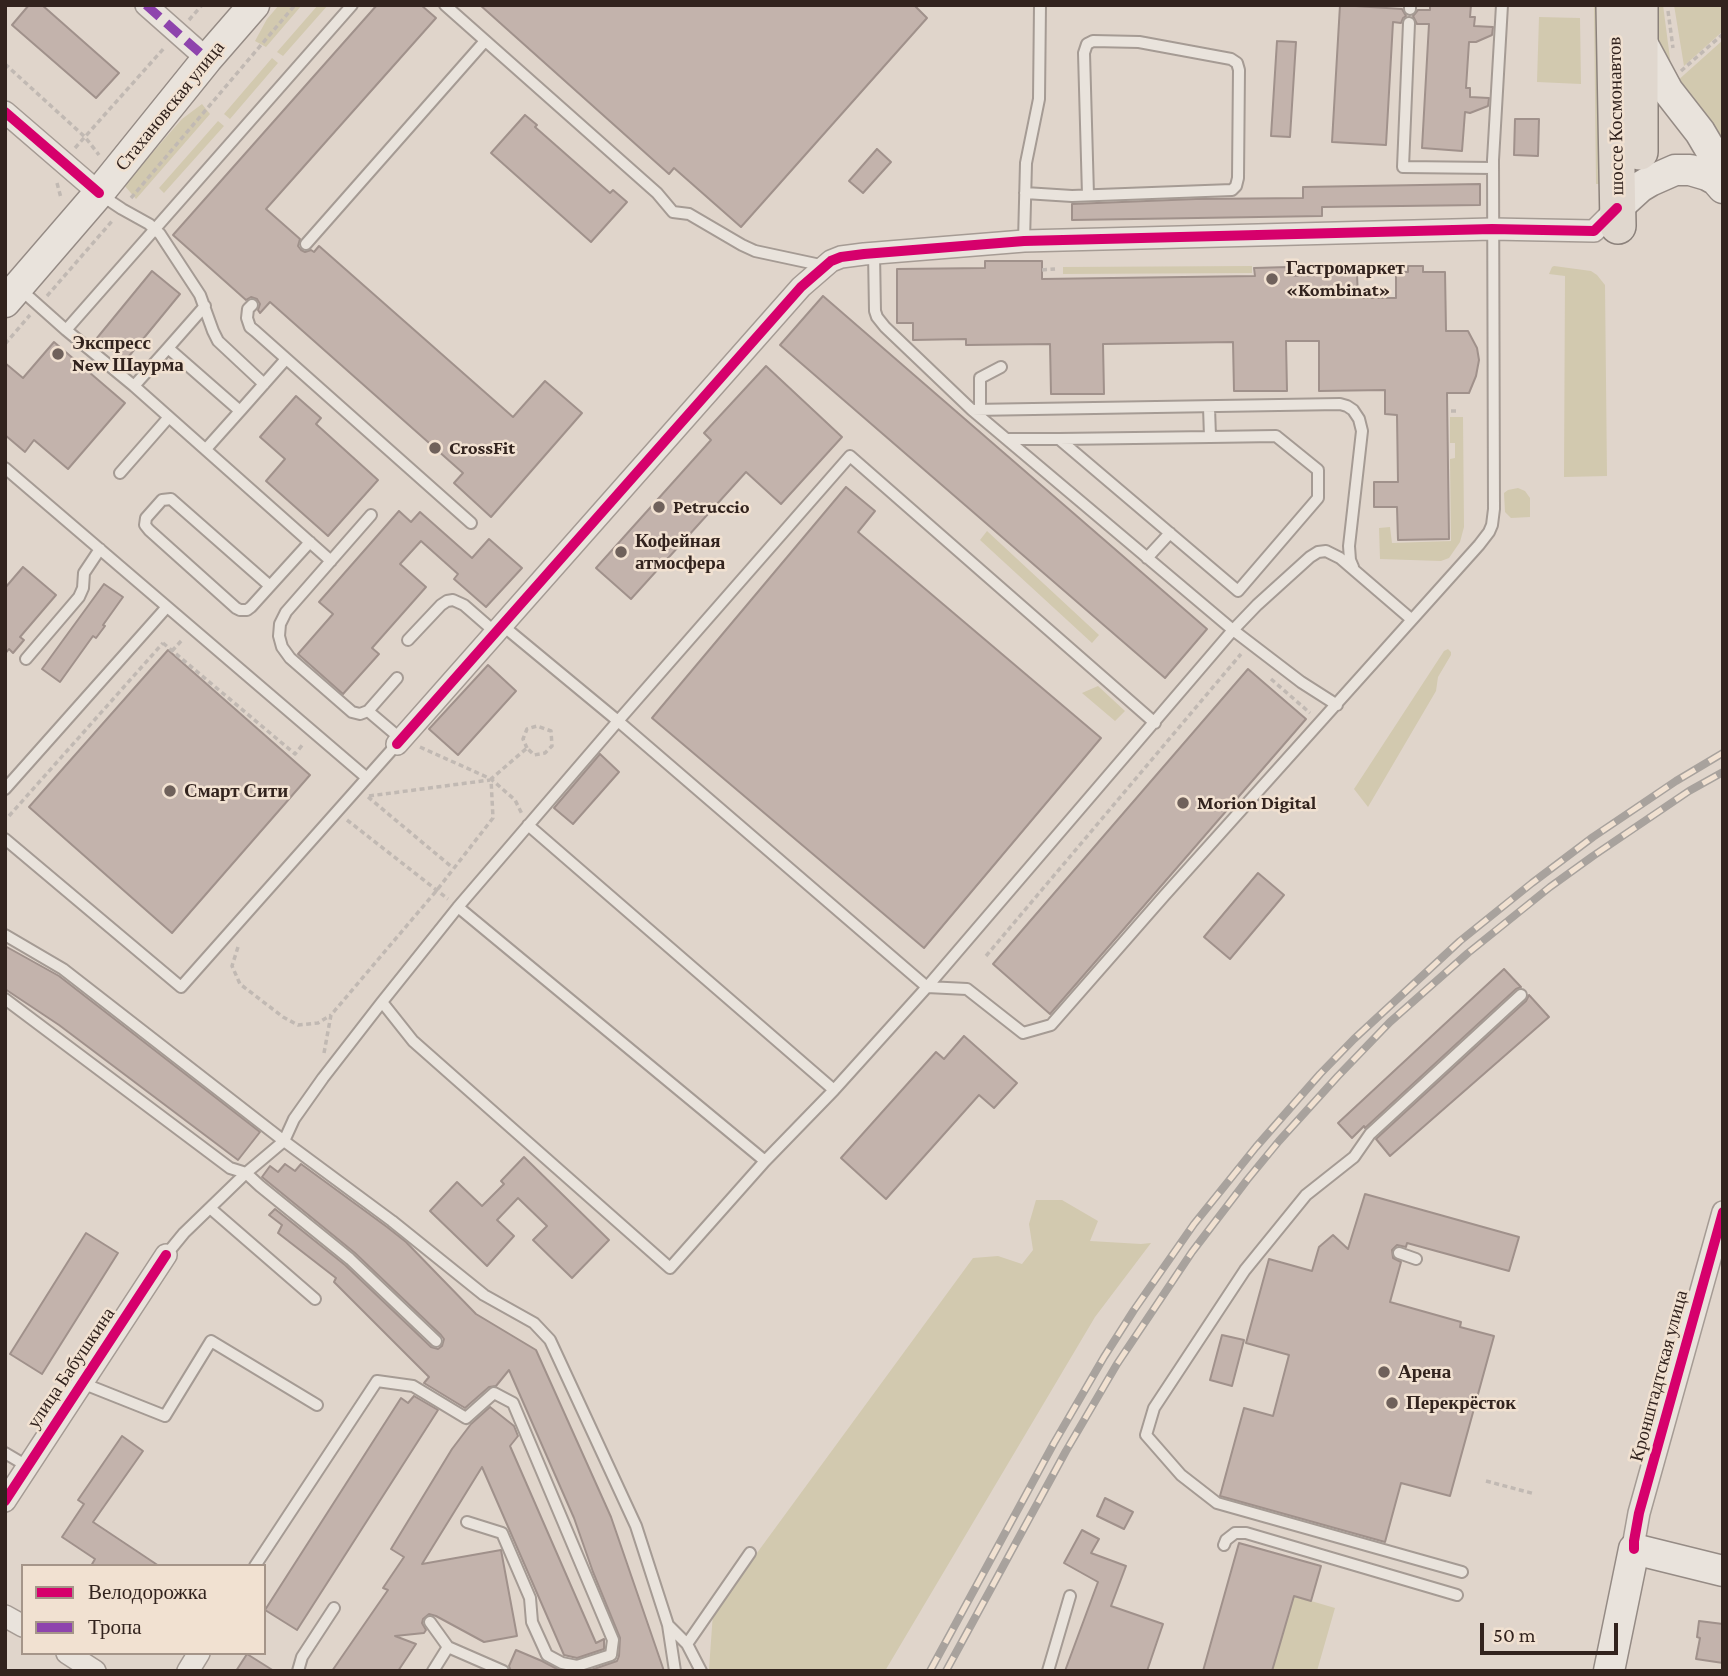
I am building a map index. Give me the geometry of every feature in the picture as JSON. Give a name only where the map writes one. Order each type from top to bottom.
[{"type":"main road","name":"Стахановская улица","points":[[21,298],[111,201],[207,59],[254,5]]},
{"type":"main road","name":"шоссе Космонавтов","points":[[1614,5],[1629,211]]},
{"type":"main road","name":"шоссе Космонавтов","points":[[1629,211],[1640,22]]},
{"type":"main road","points":[[1640,22],[1668,91],[1700,132],[1723,171]]},
{"type":"main road","points":[[1629,211],[1664,173],[1675,170],[1690,170],[1707,175],[1723,188]]},
{"type":"main road","points":[[1609,1671],[1634,1549],[1723,1572]]},
{"type":"street","points":[[146,5],[207,59]]},
{"type":"street","points":[[5,113],[111,201]]},
{"type":"street","points":[[405,743],[499,629],[801,287],[831,261],[841,257],[874,253],[1024,241],[1492,229],[1594,231],[1629,211]]},
{"type":"street","name":"Кронштадтская улица","points":[[1634,1549],[1639,1513],[1723,1212]]},
{"type":"street","name":"улица Бабушкина","points":[[5,1501],[166,1255]]},
{"type":"street","points":[[5,1616],[21,1625]]},
{"type":"street","points":[[70,1655],[95,1671]]},
{"type":"street","points":[[188,1671],[198,1655]]},
{"type":"lane","points":[[66,330],[352,5]]},
{"type":"lane","points":[[445,5],[657,193],[673,212],[689,214],[755,251],[825,266]]},
{"type":"lane","points":[[1024,241],[1028,149],[1039,99],[1040,5]]},
{"type":"lane","points":[[408,640],[447,601],[453,600],[464,605],[618,721],[927,988],[967,989],[1023,1033],[1051,1026],[1485,538],[1493,517],[1493,168],[1502,5]]},
{"type":"lane","points":[[1409,23],[1403,167],[1493,168]]},
{"type":"lane","points":[[306,244],[485,41]]},
{"type":"lane","points":[[1025,193],[1072,196],[1232,190],[1238,178],[1237,63],[1231,59],[1139,42],[1093,41],[1087,44],[1084,53],[1088,195]]},
{"type":"lane","points":[[111,201],[155,228],[200,295],[218,341],[264,384]]},
{"type":"lane","points":[[874,253],[875,311],[885,327],[1007,439],[1233,630],[1301,682],[1337,705]]},
{"type":"lane","points":[[21,298],[66,330],[134,386],[331,561]]},
{"type":"lane","points":[[252,305],[247,313],[250,327],[471,523]]},
{"type":"lane","points":[[134,386],[205,306]]},
{"type":"lane","points":[[168,348],[240,411]]},
{"type":"lane","points":[[206,449],[286,359]]},
{"type":"lane","points":[[976,410],[980,378],[1001,367]]},
{"type":"lane","points":[[976,410],[1340,404],[1353,410],[1362,431],[1349,546],[1354,569]]},
{"type":"lane","points":[[1209,407],[1210,437]]},
{"type":"lane","points":[[120,473],[169,417]]},
{"type":"lane","points":[[1007,439],[1276,436],[1318,470],[1318,498],[1238,591],[1059,439]]},
{"type":"lane","points":[[166,1255],[184,1233],[246,1172],[284,1141],[294,1119],[317,1086],[458,907],[850,456],[1155,723]]},
{"type":"lane","points":[[5,468],[371,782]]},
{"type":"lane","points":[[270,586],[175,501],[162,500],[146,518],[146,528],[236,608],[243,610],[251,607],[310,542]]},
{"type":"lane","points":[[371,516],[286,612],[280,624],[279,635],[282,647],[290,658],[352,712],[360,714],[368,710],[397,678]]},
{"type":"lane","points":[[1147,558],[1170,533]]},
{"type":"lane","points":[[26,659],[79,597],[84,573],[100,550]]},
{"type":"lane","points":[[382,1002],[414,1041],[670,1268],[765,1161],[927,988],[1233,630],[1310,557],[1318,552],[1333,554],[1411,619]]},
{"type":"lane","points":[[5,789],[166,608]]},
{"type":"lane","points":[[5,839],[181,987],[336,811],[371,782],[405,743],[368,710]]},
{"type":"lane","points":[[528,825],[834,1090]]},
{"type":"lane","points":[[458,907],[765,1161]]},
{"type":"lane","points":[[5,935],[63,969],[284,1141],[392,1221],[484,1295],[534,1323],[550,1340],[636,1525],[668,1625],[675,1671]]},
{"type":"lane","points":[[1462,1572],[1217,1503],[1181,1475],[1146,1435],[1154,1408],[1245,1270],[1306,1195],[1354,1157],[1370,1134],[1521,995]]},
{"type":"lane","points":[[5,999],[230,1168],[246,1172],[350,1259],[436,1341]]},
{"type":"lane","points":[[210,1208],[315,1299]]},
{"type":"lane","points":[[1399,1253],[1416,1259]]},
{"type":"lane","points":[[82,1383],[165,1416],[211,1340],[317,1405]]},
{"type":"lane","points":[[256,1564],[377,1381],[413,1385],[466,1418],[494,1393],[513,1403],[613,1640],[611,1655],[577,1666],[562,1663],[547,1655],[532,1622],[530,1598],[502,1533],[467,1522]]},
{"type":"lane","points":[[5,1453],[27,1466]]},
{"type":"lane","points":[[1224,1545],[1234,1533],[1246,1533],[1457,1595]]},
{"type":"lane","points":[[687,1644],[750,1553]]},
{"type":"lane","points":[[1048,1671],[1070,1596]]},
{"type":"lane","points":[[298,1671],[302,1657],[334,1608]]},
{"type":"lane","points":[[430,1622],[448,1647],[503,1671]]},
{"type":"lane","points":[[668,1625],[687,1644],[701,1671]]},
{"type":"lane","points":[[433,1671],[448,1647]]},
{"type":"path","points":[[71,152],[202,5]]},
{"type":"path","points":[[5,344],[21,298],[295,5]]},
{"type":"path","points":[[1667,5],[1674,49]]},
{"type":"path","points":[[1675,62],[1677,75],[1723,34]]},
{"type":"path","points":[[5,64],[85,137],[101,157]]},
{"type":"path","points":[[1042,270],[1055,269]]},
{"type":"path","points":[[1451,411],[1459,411]]},
{"type":"path","points":[[9,816],[163,643],[295,754],[304,743]]},
{"type":"path","points":[[986,956],[1241,654]]},
{"type":"path","points":[[1271,680],[1311,714],[1326,697]]},
{"type":"path","points":[[537,726],[551,731],[552,746],[545,753],[534,755],[527,748],[523,739],[527,729],[537,726]]},
{"type":"path","points":[[405,743],[491,779],[515,800],[528,825]]},
{"type":"path","points":[[367,796],[491,779],[527,748]]},
{"type":"path","points":[[242,942],[236,950],[232,966],[240,984],[283,1017],[298,1025],[318,1023],[331,1015],[437,890],[493,818],[491,779]]},
{"type":"path","points":[[360,804],[367,796],[371,782]]},
{"type":"path","points":[[367,796],[453,869]]},
{"type":"path","points":[[336,811],[458,907]]},
{"type":"path","points":[[348,821],[354,812]]},
{"type":"path","points":[[317,1086],[331,1015]]},
{"type":"path","points":[[1486,1481],[1535,1494]]},
{"type":"path","points":[[1670,1671],[1700,1671]]},
{"type":"shaded area","points":[[279,5],[302,5],[266,47],[255,41],[267,19]]},
{"type":"shaded area","points":[[318,5],[328,5],[283,56],[277,52]]},
{"type":"shaded area","points":[[1594,5],[1604,5],[1606,184],[1596,184]]},
{"type":"shaded area","points":[[1649,5],[1663,5],[1672,74],[1658,58]]},
{"type":"shaded area","points":[[1674,5],[1723,5],[1723,31],[1684,66]]},
{"type":"shaded area","points":[[1539,17],[1580,18],[1581,84],[1537,82]]},
{"type":"shaded area","points":[[1723,40],[1723,141],[1676,82]]},
{"type":"shaded area","points":[[272,58],[278,63],[230,119],[224,114]]},
{"type":"shaded area","points":[[202,104],[210,114],[136,199],[124,185],[182,119]]},
{"type":"shaded area","points":[[218,121],[224,126],[164,193],[159,188]]},
{"type":"shaded area","points":[[1252,266],[1252,273],[1063,274],[1063,267]]},
{"type":"shaded area","points":[[1554,266],[1591,271],[1605,285],[1607,476],[1564,477],[1565,276],[1549,274]]},
{"type":"shaded area","points":[[1450,417],[1463,417],[1464,527],[1460,542],[1449,558],[1441,561],[1380,559],[1379,528],[1390,527],[1392,543],[1451,541],[1450,459],[1455,458],[1455,443],[1450,443]]},
{"type":"shaded area","points":[[1518,488],[1525,491],[1530,498],[1530,517],[1511,518],[1505,512],[1504,493]]},
{"type":"shaded area","points":[[987,531],[1099,635],[1092,643],[980,540]]},
{"type":"shaded area","points":[[1448,649],[1451,655],[1438,677],[1436,691],[1368,807],[1354,789],[1444,651]]},
{"type":"shaded area","points":[[1098,686],[1125,711],[1115,721],[1082,693]]},
{"type":"shaded area","points":[[1036,1200],[1062,1200],[1098,1221],[1090,1241],[1151,1243],[1095,1317],[885,1671],[709,1669],[713,1613],[973,1258],[998,1256],[1022,1264],[1033,1250],[1029,1224]]},
{"type":"shaded area","points":[[1294,1596],[1335,1608],[1317,1671],[1272,1671]]},
{"type":"building","points":[[29,5],[42,5],[119,73],[96,98],[12,25]]},
{"type":"building","points":[[377,5],[421,5],[436,18],[266,209],[300,239],[298,246],[301,250],[314,252],[319,246],[513,417],[545,381],[582,413],[491,517],[454,483],[463,473],[270,302],[260,313],[257,299],[251,297],[246,300],[173,235]]},
{"type":"building","points":[[480,5],[914,5],[927,18],[741,227],[674,168],[669,174]]},
{"type":"building","points":[[1340,5],[1402,9],[1406,16],[1401,23],[1393,22],[1386,145],[1332,142]]},
{"type":"building","points":[[1430,5],[1471,5],[1470,17],[1475,17],[1474,26],[1493,27],[1492,35],[1469,42],[1466,88],[1470,88],[1470,97],[1489,98],[1488,106],[1470,113],[1465,112],[1462,151],[1422,148],[1429,24],[1417,24],[1413,16],[1418,10],[1430,10]]},
{"type":"building","points":[[1277,41],[1296,42],[1290,137],[1271,136]]},
{"type":"building","points":[[525,115],[610,193],[613,190],[627,202],[591,242],[491,153]]},
{"type":"building","points":[[1515,119],[1539,119],[1538,156],[1514,155]]},
{"type":"building","points":[[877,149],[891,162],[863,193],[849,181]]},
{"type":"building","points":[[1480,184],[1480,205],[1322,207],[1322,216],[1072,220],[1072,204],[1303,198],[1303,187]]},
{"type":"building","points":[[985,261],[1042,261],[1042,279],[1255,276],[1254,268],[1288,267],[1288,276],[1321,275],[1321,265],[1342,265],[1342,275],[1357,274],[1358,298],[1396,298],[1396,272],[1408,272],[1408,266],[1423,266],[1423,272],[1445,272],[1446,331],[1468,331],[1477,348],[1479,360],[1469,393],[1447,393],[1449,539],[1398,540],[1397,507],[1374,507],[1374,482],[1398,482],[1397,415],[1385,414],[1385,390],[1319,391],[1319,341],[1286,341],[1287,391],[1234,391],[1233,342],[1103,344],[1104,394],[1051,394],[1050,344],[966,345],[966,339],[913,340],[913,323],[897,323],[897,269],[985,268]]},
{"type":"building","points":[[152,271],[180,294],[125,361],[97,338]]},
{"type":"building","points":[[823,296],[1207,629],[1165,678],[780,345]]},
{"type":"building","points":[[54,342],[125,403],[68,469],[34,440],[25,452],[5,435],[5,363],[23,378]]},
{"type":"building","points":[[766,366],[842,437],[781,504],[746,472],[631,599],[596,568],[711,440],[704,433]]},
{"type":"building","points":[[296,396],[321,418],[316,424],[378,480],[328,536],[266,481],[285,459],[260,437]]},
{"type":"building","points":[[846,487],[875,511],[858,532],[1101,738],[924,948],[652,718]]},
{"type":"building","points":[[399,511],[411,522],[420,512],[472,558],[489,539],[522,568],[486,607],[454,579],[458,574],[421,541],[400,564],[426,587],[372,648],[379,654],[343,694],[298,654],[333,614],[319,602]]},
{"type":"building","points":[[23,567],[56,595],[20,637],[24,640],[13,653],[9,649],[5,654],[5,588]]},
{"type":"building","points":[[104,584],[123,597],[103,625],[105,626],[96,638],[93,636],[60,682],[42,669]]},
{"type":"building","name":"Смарт Сити","points":[[168,650],[310,775],[172,933],[29,807]]},
{"type":"building","points":[[488,665],[516,691],[458,755],[429,729]]},
{"type":"building","name":"Morion Digital","points":[[1248,669],[1306,719],[1050,1014],[993,964]]},
{"type":"building","points":[[600,754],[619,772],[573,824],[554,808]]},
{"type":"building","points":[[1258,873],[1284,895],[1230,959],[1204,937]]},
{"type":"building","points":[[5,946],[59,976],[260,1132],[238,1160],[59,1025],[5,989]]},
{"type":"building","points":[[1504,969],[1521,987],[1352,1138],[1338,1123]]},
{"type":"building","points":[[1529,995],[1549,1017],[1390,1156],[1376,1139],[1526,1001]]},
{"type":"building","points":[[964,1036],[1017,1083],[994,1108],[979,1095],[886,1199],[841,1158],[936,1052],[944,1059]]},
{"type":"building","points":[[524,1157],[609,1240],[572,1278],[533,1240],[547,1226],[518,1198],[497,1220],[514,1236],[487,1266],[430,1211],[457,1182],[482,1206],[504,1184],[501,1181]]},
{"type":"building","points":[[285,1164],[295,1171],[301,1164],[387,1227],[406,1242],[476,1314],[536,1350],[611,1517],[664,1671],[588,1671],[617,1661],[620,1638],[574,1518],[509,1370],[496,1386],[489,1387],[465,1408],[424,1383],[429,1377],[334,1282],[336,1278],[278,1233],[282,1225],[269,1215],[275,1209],[345,1265],[431,1347],[438,1349],[442,1346],[444,1339],[441,1335],[355,1253],[262,1177],[270,1166],[278,1172]]},
{"type":"building","name":"Арена","points":[[1365,1194],[1519,1237],[1509,1271],[1407,1243],[1406,1247],[1397,1245],[1392,1250],[1393,1258],[1401,1262],[1390,1302],[1461,1322],[1460,1327],[1494,1336],[1450,1496],[1401,1483],[1385,1542],[1220,1496],[1244,1408],[1273,1416],[1289,1355],[1246,1343],[1269,1259],[1312,1271],[1319,1247],[1333,1235],[1348,1249]]},
{"type":"building","points":[[86,1233],[118,1253],[42,1374],[10,1354]]},
{"type":"building","points":[[1222,1335],[1244,1340],[1232,1386],[1210,1380]]},
{"type":"building","points":[[414,1396],[438,1410],[297,1630],[266,1608],[401,1398],[408,1403]]},
{"type":"building","points":[[490,1407],[514,1426],[518,1436],[510,1446],[596,1643],[604,1639],[604,1649],[577,1658],[564,1655],[482,1467],[422,1564],[501,1550],[517,1636],[484,1642],[429,1614],[423,1619],[426,1630],[424,1633],[395,1636],[416,1644],[398,1671],[332,1671],[388,1590],[383,1588],[404,1557],[391,1549],[452,1449],[471,1424]]},
{"type":"building","points":[[122,1436],[143,1451],[93,1522],[156,1564],[92,1564],[95,1559],[62,1537],[84,1504],[78,1500]]},
{"type":"building","points":[[1105,1498],[1133,1512],[1124,1529],[1097,1516]]},
{"type":"building","points":[[1082,1530],[1099,1539],[1091,1553],[1126,1566],[1111,1606],[1163,1624],[1147,1671],[1065,1671],[1098,1582],[1064,1563]]},
{"type":"building","points":[[1239,1543],[1321,1566],[1311,1601],[1294,1596],[1272,1671],[1203,1671]]},
{"type":"building","points":[[1699,1621],[1723,1624],[1723,1663],[1696,1659],[1700,1638],[1697,1637]]},
{"type":"building","points":[[516,1650],[561,1671],[511,1671],[509,1666]]},
{"type":"building","points":[[249,1655],[274,1671],[236,1671]]},
{"type":"railway","points":[[930,1671],[1104,1357],[1194,1224],[1256,1147],[1354,1039],[1460,941],[1593,837],[1723,753]]},
{"type":"railway","points":[[946,1671],[1066,1451],[1117,1364],[1192,1252],[1279,1141],[1390,1022],[1468,953],[1593,856],[1689,791],[1723,772]]},
{"type":"marked path","points":[[146,5],[207,59]]},
{"type":"cycle path","points":[[5,112],[99,193]]},
{"type":"cycle path","points":[[397,744],[801,287],[831,261],[864,254],[1024,241],[1492,229],[1594,231],[1617,208]]},
{"type":"cycle path","points":[[1634,1549],[1639,1513],[1723,1212]]},
{"type":"cycle path","points":[[5,1501],[166,1255]]},
{"type":"place","name":"Гастромаркет «Kombinat»","points":[[1272,279]]},
{"type":"place","name":"Экспресс New Шаурма","points":[[58,354]]},
{"type":"place","name":"CrossFit","points":[[435,448]]},
{"type":"place","name":"Petruccio","points":[[659,507]]},
{"type":"place","name":"Кофейная атмосфера","points":[[621,552]]},
{"type":"place","name":"Смарт Сити","points":[[170,791]]},
{"type":"place","name":"Morion Digital","points":[[1183,803]]},
{"type":"place","name":"Арена","points":[[1384,1372]]},
{"type":"place","name":"Перекрёсток","points":[[1392,1403]]}]
